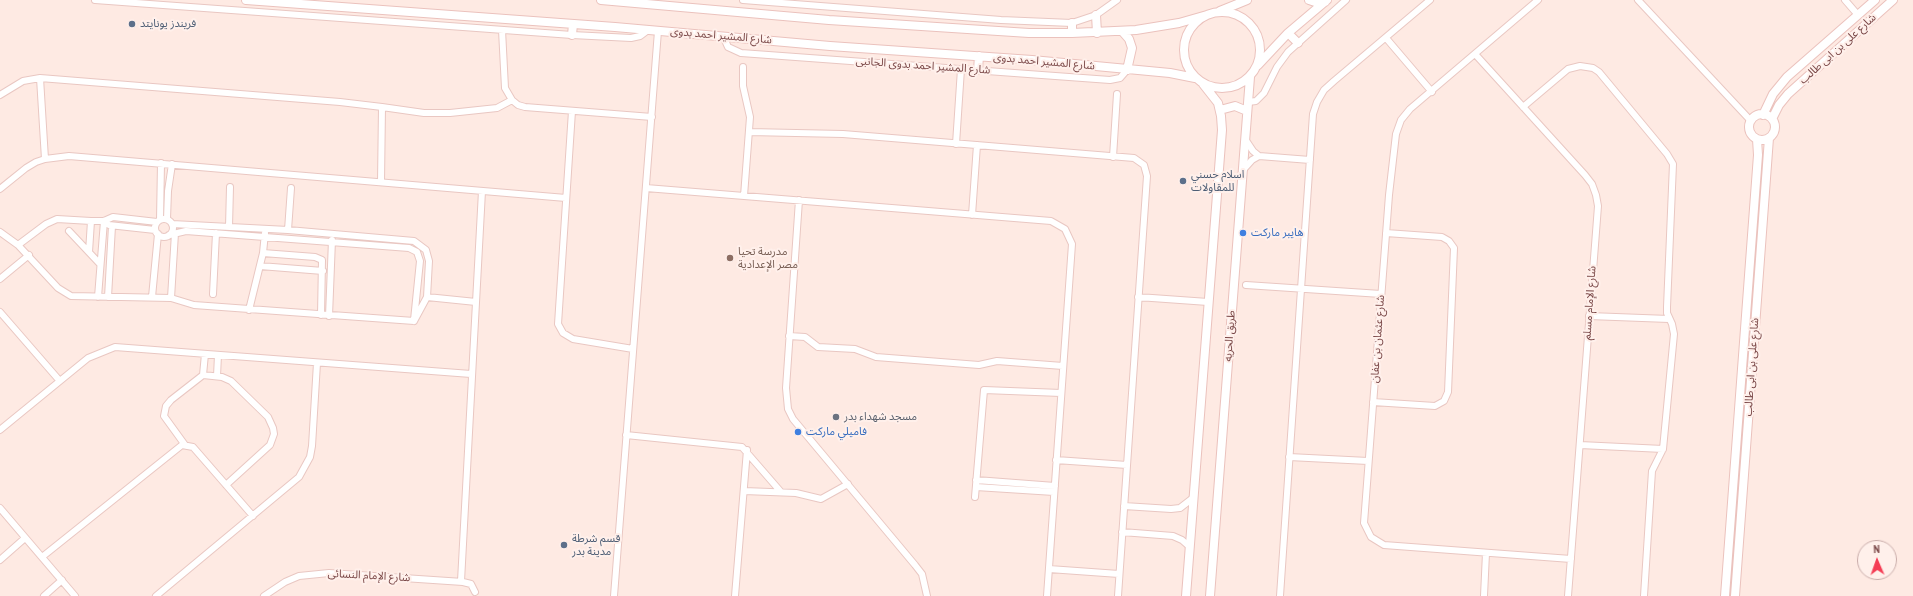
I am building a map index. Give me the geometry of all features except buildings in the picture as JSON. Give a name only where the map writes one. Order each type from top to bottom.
[{"type":"street","points":[[95,0],[572,36],[631,38],[640,36],[648,30]]},
{"type":"street","name":"شارع المشير احمد بدوى","points":[[246,0],[658,30],[979,56],[1185,75],[1195,78]]},
{"type":"street","points":[[601,0],[829,20],[1029,32],[1072,33],[1097,33],[1165,26],[1218,12],[1247,0]]},
{"type":"street","points":[[743,0],[1001,20],[1072,22],[1096,15],[1117,0]]},
{"type":"street","points":[[1309,0],[1318,3],[1326,1]]},
{"type":"street","points":[[1220,110],[1227,106],[1248,107],[1256,101],[1264,93],[1279,63],[1298,43],[1346,0]]},
{"type":"street","points":[[1280,596],[1313,114],[1317,102],[1324,90],[1430,0]]},
{"type":"street","name":"شارع عثمان بن عفان","points":[[1538,0],[1432,92],[1410,109],[1402,120],[1396,134],[1386,233],[1364,523],[1366,530],[1377,542],[1384,545],[1571,558]]},
{"type":"street","points":[[1638,0],[1751,121]]},
{"type":"street","points":[[1845,0],[1858,15]]},
{"type":"street","name":"شارع على بن ابى طالب","points":[[1763,115],[1769,101],[1782,83],[1875,0]]},
{"type":"street","name":"شارع على بن ابى طالب","points":[[1772,120],[1779,105],[1788,94],[1894,0]]},
{"type":"street","points":[[1203,84],[1218,89],[1226,89],[1239,84],[1250,77],[1256,67],[1288,34],[1326,1]]},
{"type":"street","points":[[1218,12],[1236,14],[1251,25],[1258,36],[1260,50],[1256,67]]},
{"type":"street","points":[[1096,15],[1097,33]]},
{"type":"street","points":[[1186,596],[1222,130],[1218,102],[1203,84],[1195,78],[1185,62],[1184,43],[1192,26],[1207,15]]},
{"type":"street","points":[[1072,22],[1072,33]]},
{"type":"street","points":[[572,36],[573,24]]},
{"type":"street","points":[[502,30],[505,88],[512,100],[525,107],[652,117]]},
{"type":"street","points":[[614,596],[658,30]]},
{"type":"street","points":[[1122,31],[1129,39],[1132,48],[1127,70]]},
{"type":"street","points":[[1288,34],[1298,43]]},
{"type":"street","name":"شارع المشير احمد بدوى الجانبى","points":[[723,36],[728,47],[741,53],[1110,80],[1120,78],[1127,70]]},
{"type":"street","points":[[1386,38],[1432,92]]},
{"type":"street","name":"شارع الإمام مسلم","points":[[1475,54],[1585,175],[1592,184],[1598,206],[1568,596]]},
{"type":"street","points":[[978,70],[979,56]]},
{"type":"street","points":[[1523,107],[1568,69],[1580,66],[1593,68],[1599,72],[1671,159],[1674,170],[1667,307],[1674,334],[1663,449],[1652,471],[1644,596]]},
{"type":"street","points":[[743,67],[744,90],[749,111],[749,132],[744,196]]},
{"type":"street","points":[[956,144],[961,69]]},
{"type":"street","name":"طريق الحريه","points":[[1210,596],[1250,77]]},
{"type":"street","points":[[0,95],[23,81],[40,78],[332,101],[424,113],[450,113],[497,108],[512,100]]},
{"type":"street","points":[[40,78],[45,158]]},
{"type":"street","points":[[1113,157],[1117,94]]},
{"type":"street","points":[[381,182],[382,107]]},
{"type":"street","points":[[572,111],[557,318],[563,334],[573,339],[633,349]]},
{"type":"street","points":[[1757,115],[1763,115],[1772,120],[1775,129],[1769,138],[1763,140],[1757,139],[1750,131],[1751,121],[1757,115]]},
{"type":"street","points":[[749,132],[843,134],[1134,158],[1144,165],[1146,170],[1118,596]]},
{"type":"street","points":[[1245,137],[1250,148],[1259,156]]},
{"type":"street","name":"شارع على بن ابى طالب","points":[[1735,596],[1769,138]]},
{"type":"street","name":"شارع على بن ابى طالب","points":[[1725,596],[1758,155],[1757,139]]},
{"type":"street","points":[[972,215],[977,145]]},
{"type":"street","points":[[0,190],[26,168],[45,158],[69,156],[566,198]]},
{"type":"street","points":[[1242,171],[1252,160],[1259,156],[1310,160]]},
{"type":"street","points":[[152,297],[161,163]]},
{"type":"street","points":[[172,164],[168,191],[167,219],[172,224],[288,230],[410,240],[419,243],[426,250],[429,261],[427,297],[414,321]]},
{"type":"street","points":[[229,227],[230,187]]},
{"type":"street","points":[[288,230],[291,188]]},
{"type":"street","points":[[646,188],[1051,221],[1065,230],[1072,244],[1047,596]]},
{"type":"street","points":[[475,592],[471,584],[461,581],[482,191]]},
{"type":"street","points":[[799,200],[786,388],[788,409],[793,419],[922,574],[927,596]]},
{"type":"street","points":[[18,245],[53,220],[91,221],[104,220],[113,217],[158,221],[167,219]]},
{"type":"street","points":[[104,220],[106,224],[112,226],[156,232],[163,237],[186,231],[332,244],[409,248],[417,252],[420,261],[414,321]]},
{"type":"street","points":[[98,297],[104,220]]},
{"type":"street","points":[[89,252],[91,221]]},
{"type":"street","points":[[171,298],[172,224]]},
{"type":"street","points":[[108,297],[112,226]]},
{"type":"street","points":[[249,310],[263,253],[266,229]]},
{"type":"street","points":[[69,231],[100,264]]},
{"type":"street","points":[[0,232],[29,255],[62,292],[71,296],[171,298],[194,305],[321,316],[414,321]]},
{"type":"street","points":[[213,294],[216,233]]},
{"type":"street","points":[[1373,402],[1435,406],[1444,401],[1448,392],[1454,248],[1450,241],[1442,237],[1386,233]]},
{"type":"street","points":[[329,316],[333,234]]},
{"type":"street","points":[[409,248],[410,240]]},
{"type":"street","points":[[263,253],[319,258],[322,260],[321,316]]},
{"type":"street","points":[[0,279],[29,255]]},
{"type":"street","points":[[420,261],[429,261]]},
{"type":"street","points":[[260,266],[323,271]]},
{"type":"street","points":[[1246,285],[1381,294]]},
{"type":"street","points":[[427,297],[476,302]]},
{"type":"street","points":[[1138,297],[1208,302]]},
{"type":"street","points":[[0,312],[59,380]]},
{"type":"street","points":[[1590,316],[1669,319]]},
{"type":"street","points":[[789,336],[805,337],[818,346],[855,349],[876,357],[979,365],[999,361],[1063,366]]},
{"type":"street","points":[[0,430],[59,380],[88,358],[115,347],[471,374]]},
{"type":"street","points":[[203,375],[205,354]]},
{"type":"street","points":[[217,376],[218,355]]},
{"type":"street","points":[[156,596],[299,477],[310,457],[312,446],[317,363]]},
{"type":"street","points":[[1742,371],[1752,372]]},
{"type":"street","points":[[186,445],[164,416],[164,411],[170,400],[203,375],[226,378],[268,417],[274,434],[270,445],[226,485]]},
{"type":"street","points":[[975,497],[984,390],[1061,393]]},
{"type":"street","points":[[626,435],[739,446],[747,450],[781,492]]},
{"type":"street","points":[[42,557],[178,447],[186,445],[193,446],[253,516]]},
{"type":"street","points":[[1580,445],[1663,449]]},
{"type":"street","points":[[735,596],[747,450]]},
{"type":"street","points":[[1289,457],[1368,461]]},
{"type":"street","points":[[1056,460],[1127,465]]},
{"type":"street","points":[[744,490],[796,493],[821,499],[848,484]]},
{"type":"street","points":[[976,484],[1054,489]]},
{"type":"street","points":[[1124,506],[1171,509],[1183,506],[1194,498]]},
{"type":"street","points":[[0,508],[75,596]]},
{"type":"street","points":[[1122,532],[1173,536],[1182,540],[1190,547]]},
{"type":"street","points":[[1730,535],[1740,535]]},
{"type":"street","points":[[0,560],[26,538]]},
{"type":"street","points":[[1484,596],[1486,553]]},
{"type":"street","points":[[1049,569],[1120,574]]},
{"type":"street","name":"شارع الإمام النسائى","points":[[264,596],[285,582],[314,573],[461,581]]},
{"type":"street","points":[[44,596],[62,580]]},
{"type":"place","name":"فريندز يونايتد","points":[[132,24]]},
{"type":"place","name":"اسلام حسني للمقاولات","points":[[1183,181]]},
{"type":"place","name":"هايبر ماركت","points":[[1243,233]]},
{"type":"place","name":"مدرسة تحيا مصر الإعدادية","points":[[730,258]]},
{"type":"place","name":"مسجد شهداء بدر","points":[[836,417]]},
{"type":"place","name":"فاميلي ماركت","points":[[798,432]]},
{"type":"place","name":"قسم شرطة مدينة بدر","points":[[564,545]]}]
